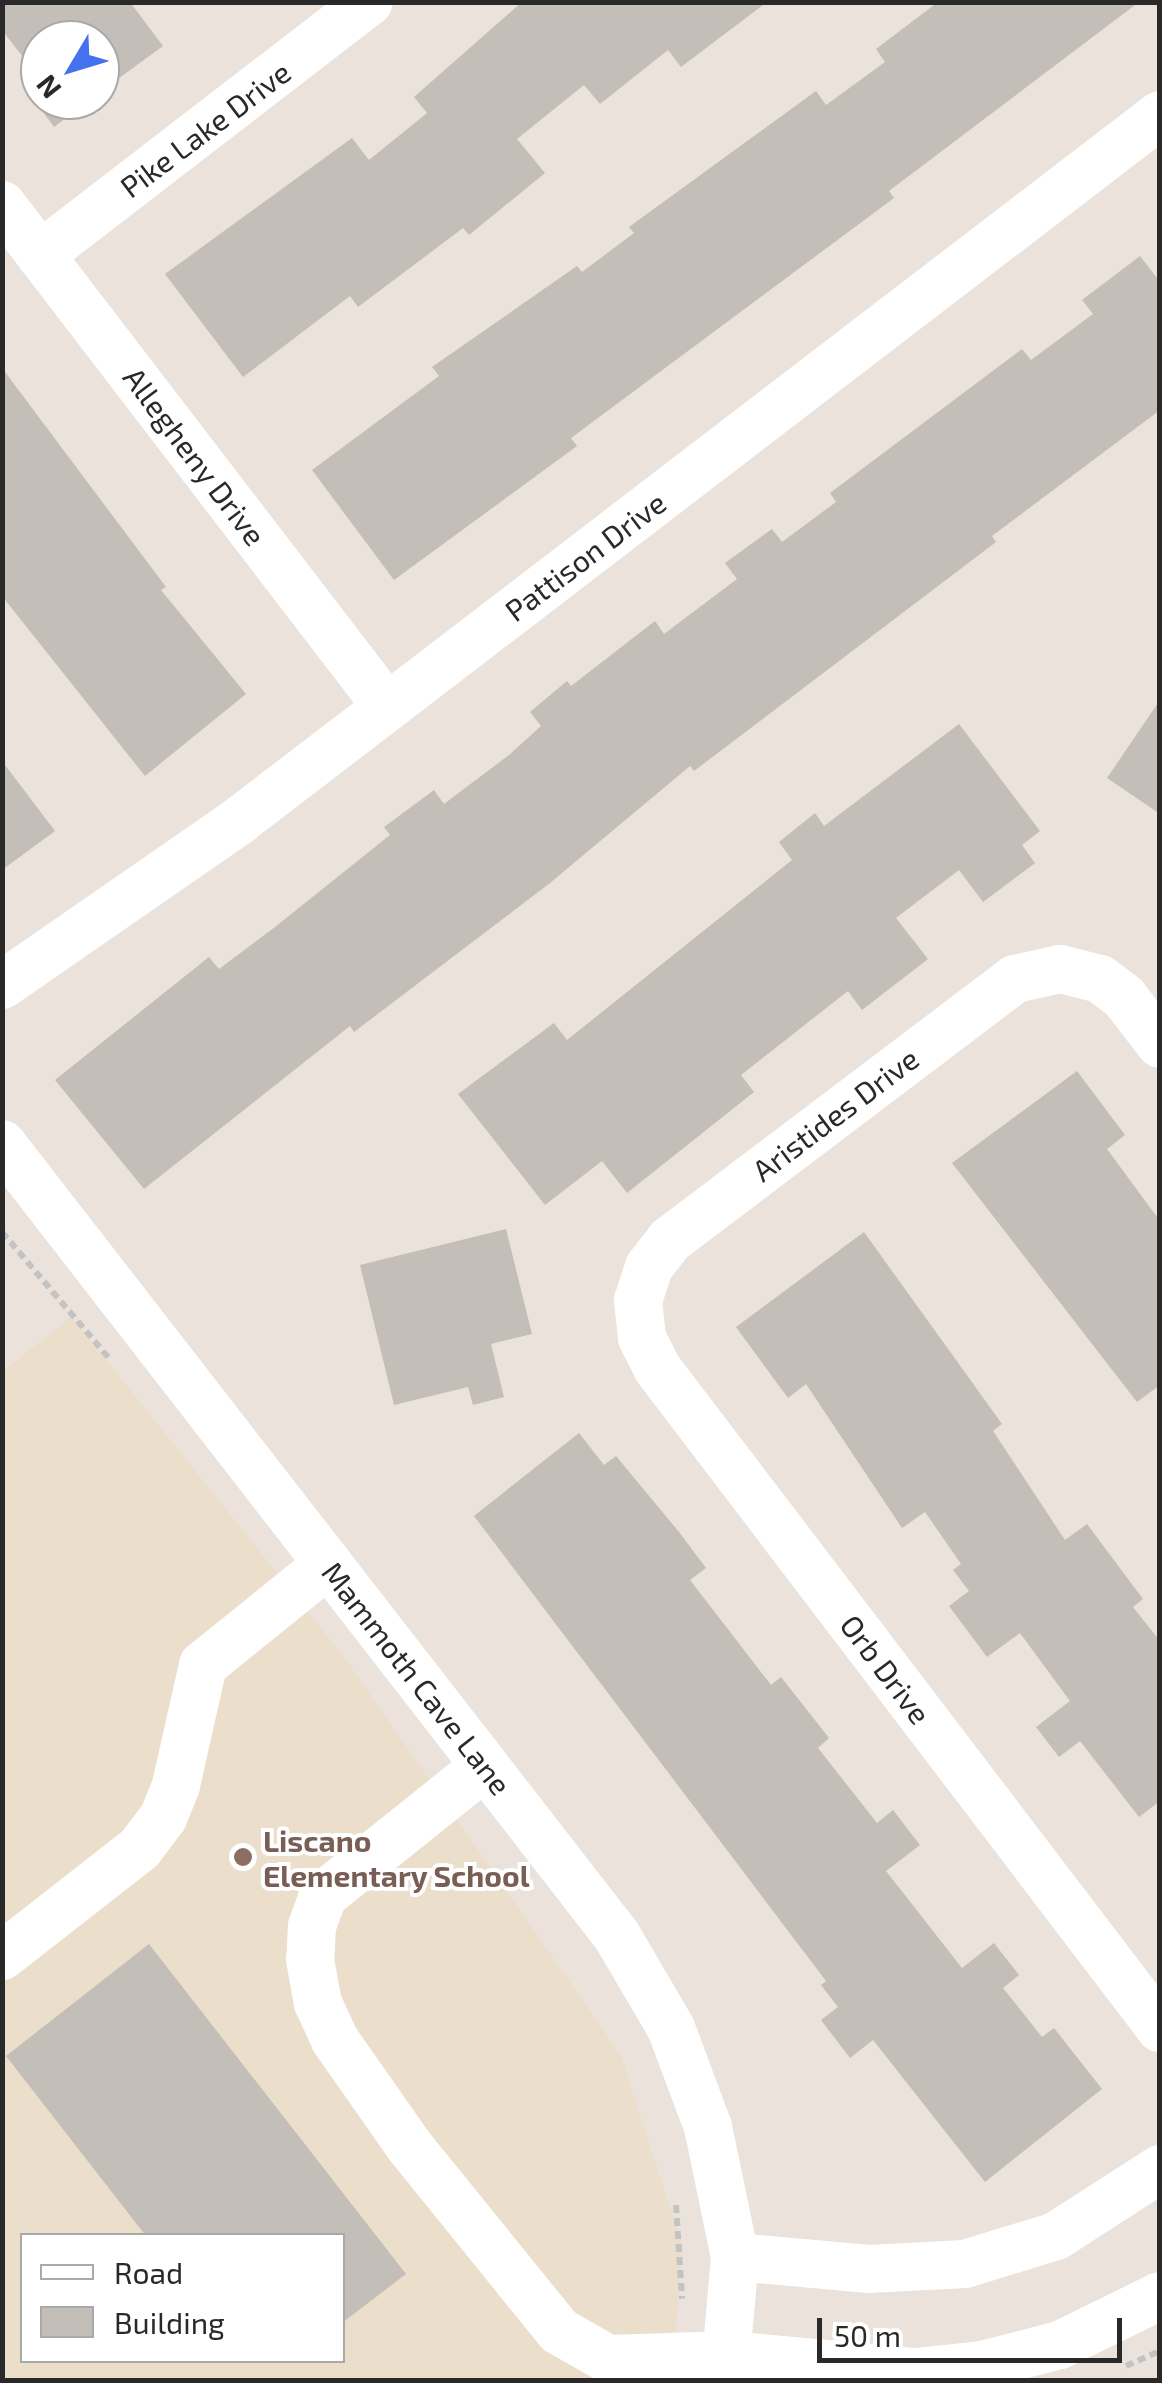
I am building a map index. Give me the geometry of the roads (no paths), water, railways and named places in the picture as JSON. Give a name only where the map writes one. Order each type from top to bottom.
[{"type":"street","name":"Pike Lake Drive","points":[[40,255],[369,2]]},
{"type":"street","name":"Pattison Drive","points":[[2,986],[197,852],[1160,116]]},
{"type":"street","name":"Allegheny Drive","points":[[2,206],[387,708]]},
{"type":"street","name":"Aristides Drive","points":[[638,1300],[648,1267],[670,1240],[1000,988],[1032,973],[1066,970],[1110,986],[1160,1044]]},
{"type":"street","name":"Mammoth Cave Lane","points":[[2,1144],[617,1936],[671,2028],[708,2127],[736,2257],[726,2368]]},
{"type":"street","name":"Orb Drive","points":[[638,1300],[642,1338],[657,1368],[1160,2028]]},
{"type":"street","points":[[2,1956],[140,1848],[163,1818],[176,1785],[202,1665],[328,1564]]},
{"type":"street","points":[[486,1766],[323,1896],[310,1960],[318,2003],[410,2148],[559,2332],[608,2358],[726,2368],[875,2372],[968,2368],[1060,2345],[1160,2296]]},
{"type":"street","points":[[736,2257],[870,2269],[965,2264],[1056,2236],[1160,2169]]},
{"type":"place","name":"Liscano Elementary School","points":[[243,1857]]}]
